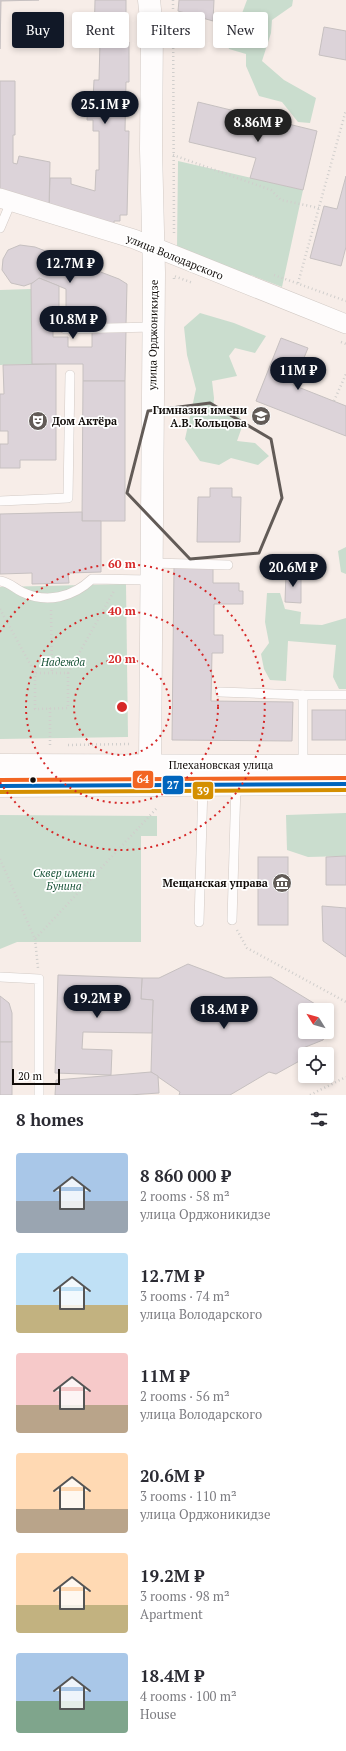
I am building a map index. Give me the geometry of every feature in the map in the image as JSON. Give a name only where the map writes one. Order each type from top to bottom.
[{"type":"street","name":"улица Орджоникидзе","points":[[149,0],[150,12]]},
{"type":"street","points":[[155,12],[157,0]]},
{"type":"street","name":"улица Орджоникидзе","points":[[151,775],[150,571],[154,327],[151,149],[152,48]]},
{"type":"street","name":"улица Володарского","points":[[5,200],[134,239],[153,248],[346,324]]},
{"type":"street","name":"Плехановская улица","points":[[0,765],[151,775],[203,785],[346,784]]},
{"type":"street","name":"Плехановская улица","points":[[0,786],[303,765],[346,766]]},
{"type":"lane","points":[[0,228],[5,200]]},
{"type":"lane","points":[[64,329],[154,327]]},
{"type":"lane","points":[[0,501],[68,498],[70,374]]},
{"type":"lane","points":[[0,581],[7,582],[29,595],[51,598],[70,594],[92,579],[121,579],[150,571],[228,565]]},
{"type":"lane","points":[[220,692],[346,695]]},
{"type":"lane","points":[[303,695],[303,765]]},
{"type":"lane","points":[[232,920],[236,784]]},
{"type":"lane","points":[[199,922],[203,785]]},
{"type":"lane","points":[[0,977],[39,979],[39,1095]]},
{"type":"path","points":[[173,0],[174,240]]},
{"type":"path","points":[[292,303],[346,110]]},
{"type":"path","points":[[151,149],[173,155],[271,190],[281,200],[319,208]]},
{"type":"path","points":[[269,273],[346,301]]},
{"type":"path","points":[[334,401],[346,374]]},
{"type":"path","points":[[0,609],[35,673],[35,708],[68,708],[68,673],[121,579]]},
{"type":"path","points":[[51,598],[52,673]]},
{"type":"path","points":[[35,673],[68,673]]},
{"type":"path","points":[[50,708],[50,745]]},
{"type":"path","points":[[64,745],[134,744]]},
{"type":"path","points":[[43,745],[57,745]]},
{"type":"path","points":[[36,939],[157,808]]},
{"type":"path","points":[[0,859],[36,939],[39,979]]},
{"type":"path","points":[[232,920],[247,948],[346,1002]]},
{"type":"path","points":[[310,1095],[346,1078]]},
{"type":"highlighted area","points":[[210,403],[271,439],[282,498],[259,553],[190,559],[127,493],[148,411]]},
{"type":"green space","points":[[247,0],[293,0],[292,6],[272,20],[271,33],[268,42],[268,12],[242,12]]},
{"type":"green space","points":[[266,48],[262,61],[284,80],[316,98],[310,123],[298,122],[282,102],[259,96],[246,66],[246,54],[229,49]]},
{"type":"green space","points":[[178,161],[303,190],[282,287],[251,275],[249,278],[177,248]]},
{"type":"green space","points":[[31,289],[32,364],[0,365],[0,290]]},
{"type":"green space","points":[[200,313],[234,323],[266,336],[255,353],[235,348],[229,356],[237,376],[212,381],[214,398],[213,412],[237,411],[243,424],[237,441],[255,443],[269,456],[258,465],[231,458],[219,465],[200,461],[185,439],[196,389],[187,355],[184,327]]},
{"type":"green space","points":[[346,547],[346,574],[341,572],[338,551]]},
{"type":"green space","name":"Надежда","points":[[126,584],[128,737],[0,739],[0,587]]},
{"type":"green space","points":[[267,593],[280,593],[285,609],[301,612],[300,624],[322,625],[346,618],[346,689],[339,689],[333,677],[336,645],[288,641],[286,681],[270,680],[264,669],[261,654],[269,643],[265,622]]},
{"type":"green space","points":[[346,813],[346,856],[308,857],[287,850],[286,815]]},
{"type":"green space","name":"Cквер имени Бунина","points":[[0,815],[157,816],[157,836],[141,836],[141,942],[17,942],[0,949]]},
{"type":"building","points":[[0,0],[39,0],[1,1],[0,49]]},
{"type":"building","points":[[95,0],[126,0],[126,12],[95,12]]},
{"type":"building","points":[[179,0],[214,0],[213,21],[205,19],[205,12],[178,11]]},
{"type":"building","points":[[324,27],[346,31],[346,60],[319,55]]},
{"type":"building","points":[[100,48],[129,48],[129,82],[126,82],[125,131],[129,131],[127,215],[120,215],[120,221],[114,221],[114,224],[49,208],[50,178],[71,178],[71,184],[95,191],[96,170],[99,170],[99,131],[93,131],[93,120],[87,120],[88,100],[93,100],[94,80],[99,80]]},
{"type":"building","points":[[0,81],[15,81],[15,135],[13,135],[13,163],[17,164],[19,156],[50,162],[49,208],[0,192]]},
{"type":"building","points":[[198,102],[317,131],[303,190],[250,178],[256,158],[189,142]]},
{"type":"building","points":[[346,176],[346,247],[341,266],[310,258],[324,206],[337,209]]},
{"type":"building","points":[[20,245],[35,247],[119,279],[127,284],[126,324],[95,324],[94,318],[66,319],[66,289],[39,278],[35,282],[24,286],[11,283],[2,270],[3,259],[8,250]]},
{"type":"building","points":[[39,278],[59,286],[59,322],[53,322],[53,337],[68,337],[68,347],[92,347],[92,331],[126,330],[125,381],[83,381],[83,364],[32,364],[31,284]]},
{"type":"building","points":[[281,338],[308,348],[293,385],[346,406],[346,436],[256,401]]},
{"type":"building","points":[[56,364],[56,460],[20,460],[20,468],[0,468],[0,444],[8,444],[8,431],[0,431],[0,394],[4,394],[3,365]]},
{"type":"building","points":[[83,381],[125,381],[125,521],[82,521]]},
{"type":"building","points":[[210,488],[232,488],[232,497],[241,497],[240,542],[197,542],[198,497],[210,497]]},
{"type":"building","points":[[82,512],[82,521],[101,521],[101,572],[68,573],[69,583],[32,584],[32,573],[0,574],[0,514]]},
{"type":"building","points":[[174,567],[213,568],[213,583],[239,583],[239,591],[243,591],[243,604],[214,604],[214,635],[223,635],[223,653],[212,653],[211,701],[293,702],[292,741],[172,740]]},
{"type":"building","points":[[286,573],[301,573],[301,603],[285,602]]},
{"type":"building","points":[[312,710],[346,710],[346,740],[312,740]]},
{"type":"building","points":[[346,856],[346,885],[326,885],[326,857]]},
{"type":"building","points":[[258,857],[288,857],[288,925],[258,925]]},
{"type":"building","points":[[322,906],[346,908],[346,957],[323,941]]},
{"type":"building","points":[[188,964],[225,978],[271,977],[314,1003],[298,1003],[298,1039],[324,1039],[306,1047],[298,1047],[298,1062],[276,1074],[269,1072],[230,1095],[179,1095],[180,1092],[151,1072],[153,1000],[141,999],[142,978],[159,978]]},
{"type":"building","points":[[58,975],[142,978],[141,999],[153,1000],[152,1033],[83,1032],[82,1049],[112,1050],[111,1075],[55,1073]]},
{"type":"building","points":[[0,996],[9,1003],[12,1013],[12,1042],[0,1042]]},
{"type":"building","points":[[0,1042],[12,1042],[12,1095],[0,1095]]},
{"type":"building","points":[[151,1072],[158,1076],[159,1093],[129,1095],[55,1095],[56,1080]]},
{"type":"transit line","name":"64","points":[[0,780],[346,778]]},
{"type":"transit line","name":"27","points":[[0,786],[346,784]]},
{"type":"transit line","name":"39","points":[[0,792],[346,790]]},
{"type":"place","name":"Гимназия имени А.В. Кольцова","points":[[261,416]]},
{"type":"place","name":"Дом Актёра","points":[[38,421]]},
{"type":"place","name":"Мещанская управа","points":[[282,883]]}]
